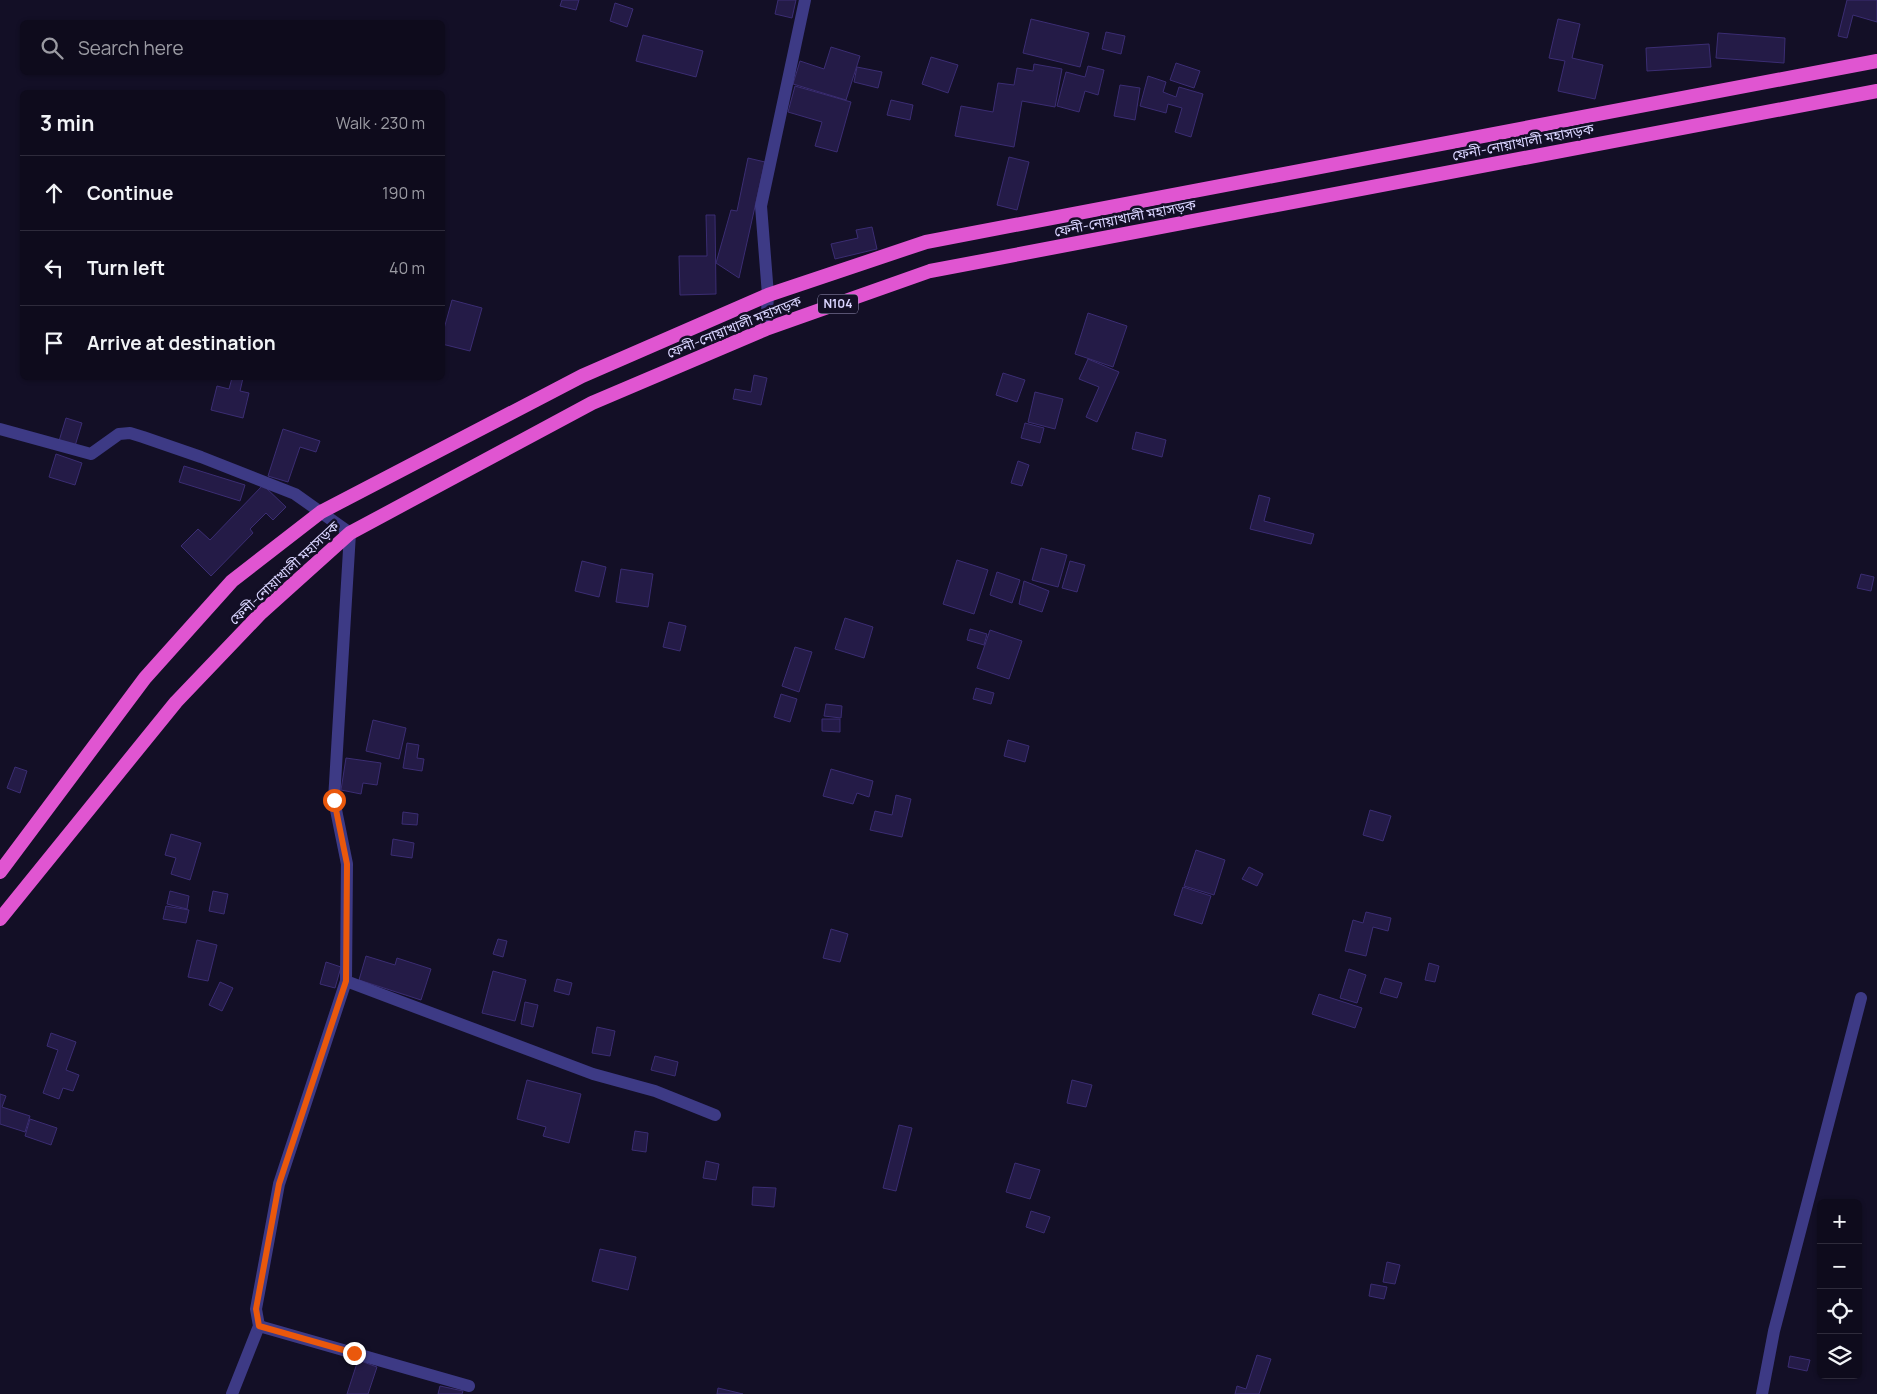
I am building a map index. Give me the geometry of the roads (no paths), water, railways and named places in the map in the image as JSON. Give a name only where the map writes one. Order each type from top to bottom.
[{"type":"highway","name":"ফেনী-নোয়াখালী মহাসড়ক","points":[[0,872],[145,678],[232,581],[321,512],[582,376],[768,295],[926,242],[1877,61]]},
{"type":"highway","name":"ফেনী-নোয়াখালী মহাসড়ক","points":[[0,919],[176,702],[261,612],[350,533],[592,403],[766,329],[930,271],[1877,91]]},
{"type":"street","points":[[766,329],[768,295],[761,206],[805,0]]},
{"type":"street","points":[[0,430],[91,454],[119,434],[130,433],[201,457],[296,494],[350,533],[334,800],[347,864],[346,981],[279,1184],[256,1309],[259,1326],[232,1394]]},
{"type":"street","points":[[346,981],[593,1074],[655,1091],[715,1115]]},
{"type":"street","points":[[1762,1394],[1774,1331],[1861,998]]},
{"type":"street","points":[[259,1326],[468,1386]]}]
